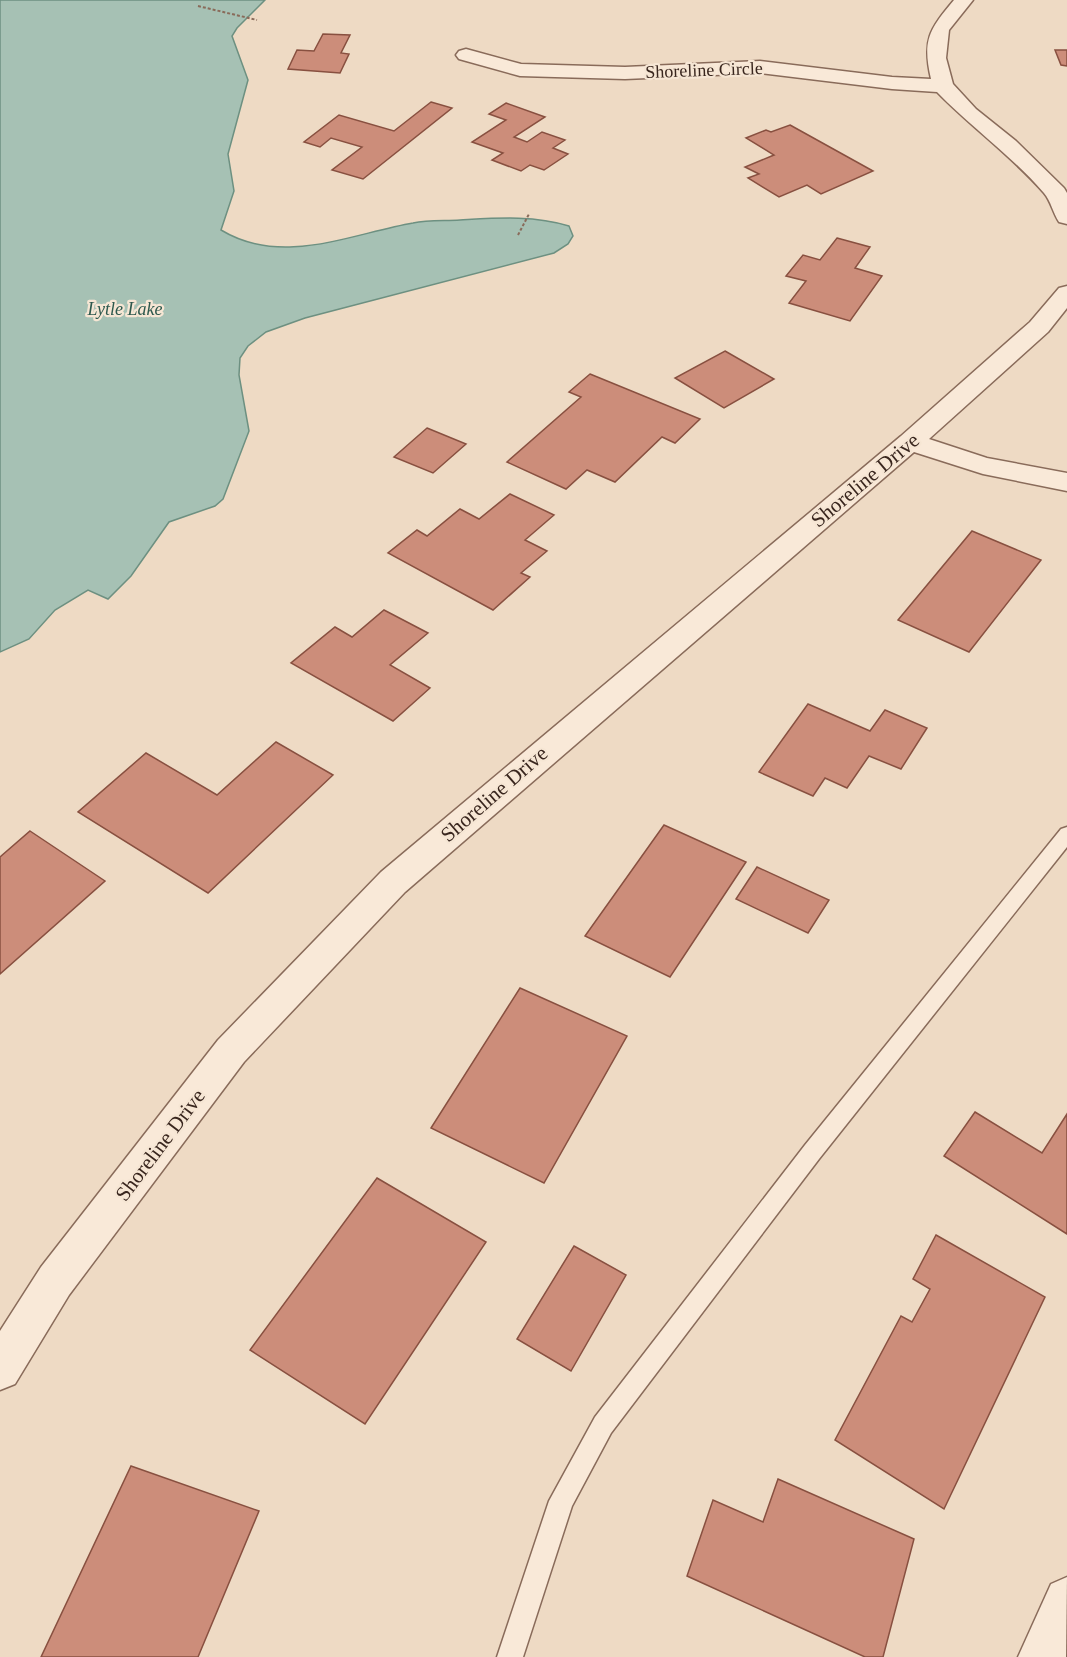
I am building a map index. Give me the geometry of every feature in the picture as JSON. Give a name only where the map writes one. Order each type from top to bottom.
[{"type":"street","points":[[964,0],[940,29],[936,58],[943,86],[969,113],[1009,145],[1056,193],[1067,217]]},
{"type":"street","name":"Shoreline Circle","points":[[466,56],[520,70],[578,74],[760,67],[892,83],[943,86]]},
{"type":"street","name":"Shoreline Drive","points":[[0,1369],[55,1281],[231,1051],[393,882],[910,442],[1039,327],[1067,293]]},
{"type":"street","points":[[910,442],[983,466],[1067,482]]},
{"type":"street","points":[[1042,1657],[1067,1600]]},
{"type":"lane","points":[[510,1657],[561,1501],[603,1425],[812,1152],[1067,834]]},
{"type":"path","points":[[198,6],[257,20]]},
{"type":"path","points":[[518,235],[529,214]]},
{"type":"water","name":"Lytle Lake","points":[[0,0],[265,0],[232,36],[248,80],[228,154],[234,191],[221,230],[244,241],[268,246],[316,245],[419,222],[501,218],[542,220],[569,226],[573,236],[568,244],[554,253],[305,318],[266,332],[248,346],[240,358],[239,375],[249,431],[223,499],[215,506],[169,522],[131,576],[108,599],[88,590],[55,610],[29,639],[0,652]]},
{"type":"building","points":[[323,34],[350,35],[341,53],[349,54],[340,73],[288,69],[297,50],[314,51]]},
{"type":"building","points":[[1055,50],[1067,50],[1067,66],[1061,65]]},
{"type":"building","points":[[431,102],[452,108],[363,179],[332,170],[362,147],[331,138],[320,147],[304,142],[339,115],[394,131]]},
{"type":"building","points":[[506,103],[545,117],[514,137],[527,142],[542,132],[565,140],[553,148],[568,154],[544,170],[530,165],[521,171],[492,160],[503,153],[472,142],[506,120],[489,114]]},
{"type":"building","points":[[790,125],[873,171],[821,194],[807,185],[779,197],[748,178],[759,174],[745,167],[774,155],[746,138],[766,130],[771,132]]},
{"type":"building","points":[[837,238],[870,247],[855,268],[882,276],[850,321],[789,303],[806,281],[786,276],[803,255],[820,260]]},
{"type":"building","points":[[725,351],[774,379],[724,408],[675,378]]},
{"type":"building","points":[[590,374],[700,419],[675,443],[662,437],[615,482],[587,470],[566,489],[507,462],[581,397],[569,392]]},
{"type":"building","points":[[427,428],[466,444],[433,473],[394,457]]},
{"type":"building","points":[[510,494],[554,515],[525,540],[547,551],[521,573],[530,577],[493,610],[388,553],[417,530],[427,536],[460,509],[479,519]]},
{"type":"building","points":[[972,531],[1041,560],[969,652],[898,620]]},
{"type":"building","points":[[384,610],[428,633],[390,665],[430,688],[393,721],[291,663],[335,627],[352,637]]},
{"type":"building","points":[[808,704],[870,731],[885,710],[927,728],[901,769],[869,756],[847,788],[825,778],[813,796],[759,772]]},
{"type":"building","points":[[276,742],[333,775],[208,893],[78,812],[146,753],[217,795]]},
{"type":"building","points":[[664,825],[746,862],[670,977],[585,936]]},
{"type":"building","points":[[30,831],[105,881],[0,974],[0,857]]},
{"type":"building","points":[[757,867],[829,900],[808,933],[736,899]]},
{"type":"building","points":[[520,988],[627,1036],[544,1183],[431,1128]]},
{"type":"building","points":[[975,1112],[1042,1153],[1067,1114],[1067,1234],[944,1156]]},
{"type":"building","points":[[377,1178],[486,1242],[365,1424],[250,1350]]},
{"type":"building","points":[[936,1235],[1045,1297],[944,1509],[835,1440],[901,1316],[912,1322],[930,1289],[913,1279]]},
{"type":"building","points":[[574,1246],[626,1275],[571,1371],[517,1339]]},
{"type":"building","points":[[131,1466],[259,1511],[198,1657],[41,1657]]},
{"type":"building","points":[[778,1479],[914,1539],[883,1657],[865,1657],[687,1576],[713,1500],[763,1522]]}]
